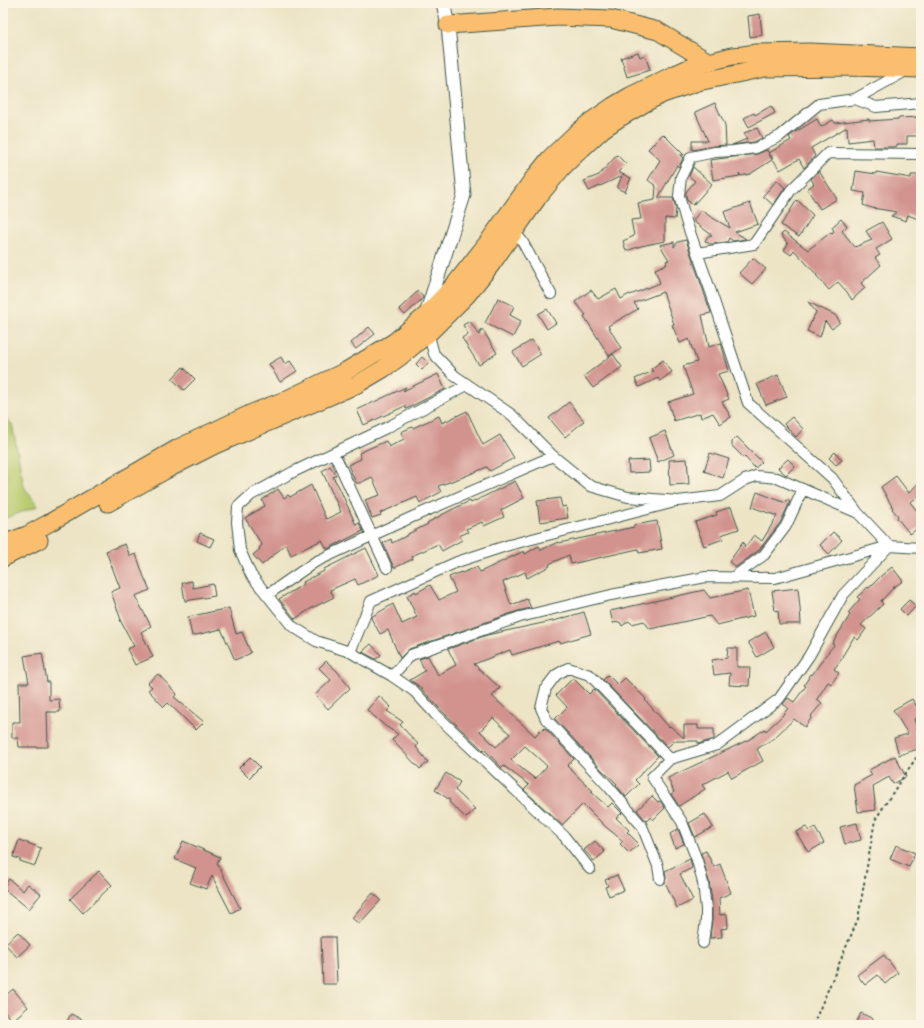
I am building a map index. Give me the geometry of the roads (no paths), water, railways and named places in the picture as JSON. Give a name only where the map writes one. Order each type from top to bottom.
[{"type":"highway","points":[[448,25],[558,17],[611,19],[658,31],[708,62]]},
{"type":"highway","points":[[3,558],[49,535],[188,458],[236,436],[332,396],[392,364],[428,324],[445,295],[472,262],[550,158],[591,121],[630,96],[673,74],[708,62],[732,56],[756,53],[810,52],[921,57]]},
{"type":"highway","points":[[3,544],[49,523],[178,448],[346,371],[394,342],[428,324],[467,294],[491,265],[514,231],[562,168],[584,146],[618,119],[663,94],[698,82],[765,68],[851,67],[921,70]]},
{"type":"street","points":[[443,3],[448,25],[464,195],[428,324],[429,336],[434,354],[455,376],[512,415],[553,456],[590,486],[628,497],[678,501]]},
{"type":"street","points":[[888,546],[858,513],[832,478],[748,403],[714,299],[686,221],[679,196],[681,177],[691,157],[715,152],[756,148],[780,136],[818,104],[855,99],[902,73],[902,69]]},
{"type":"street","points":[[855,99],[876,107],[921,103]]},
{"type":"street","points":[[697,253],[754,244],[791,190],[828,153],[921,154]]},
{"type":"street","points":[[514,231],[522,241],[552,294]]},
{"type":"street","points":[[467,385],[386,428],[293,472],[250,495],[238,507],[237,522],[240,550],[251,575],[292,626],[316,641],[350,652],[392,676],[414,691],[435,714],[564,836],[590,869]]},
{"type":"street","points":[[334,453],[387,568]]},
{"type":"street","points":[[267,595],[315,562],[553,456]]},
{"type":"street","points":[[350,652],[371,601],[458,562],[510,545],[678,501],[720,496],[745,480],[756,476],[777,478],[858,513]]},
{"type":"street","points":[[732,578],[764,555],[786,526],[803,489]]},
{"type":"street","points":[[703,943],[706,909],[703,883],[697,860],[682,822],[652,778],[670,759],[717,744],[779,699],[810,656],[843,595],[888,546]]},
{"type":"street","points":[[392,676],[411,655],[520,617],[611,595],[706,577],[776,578],[888,546],[921,548]]},
{"type":"street","points":[[660,879],[658,866],[642,826],[608,786],[546,719],[541,708],[546,688],[556,675],[568,668],[590,676],[670,759]]}]
